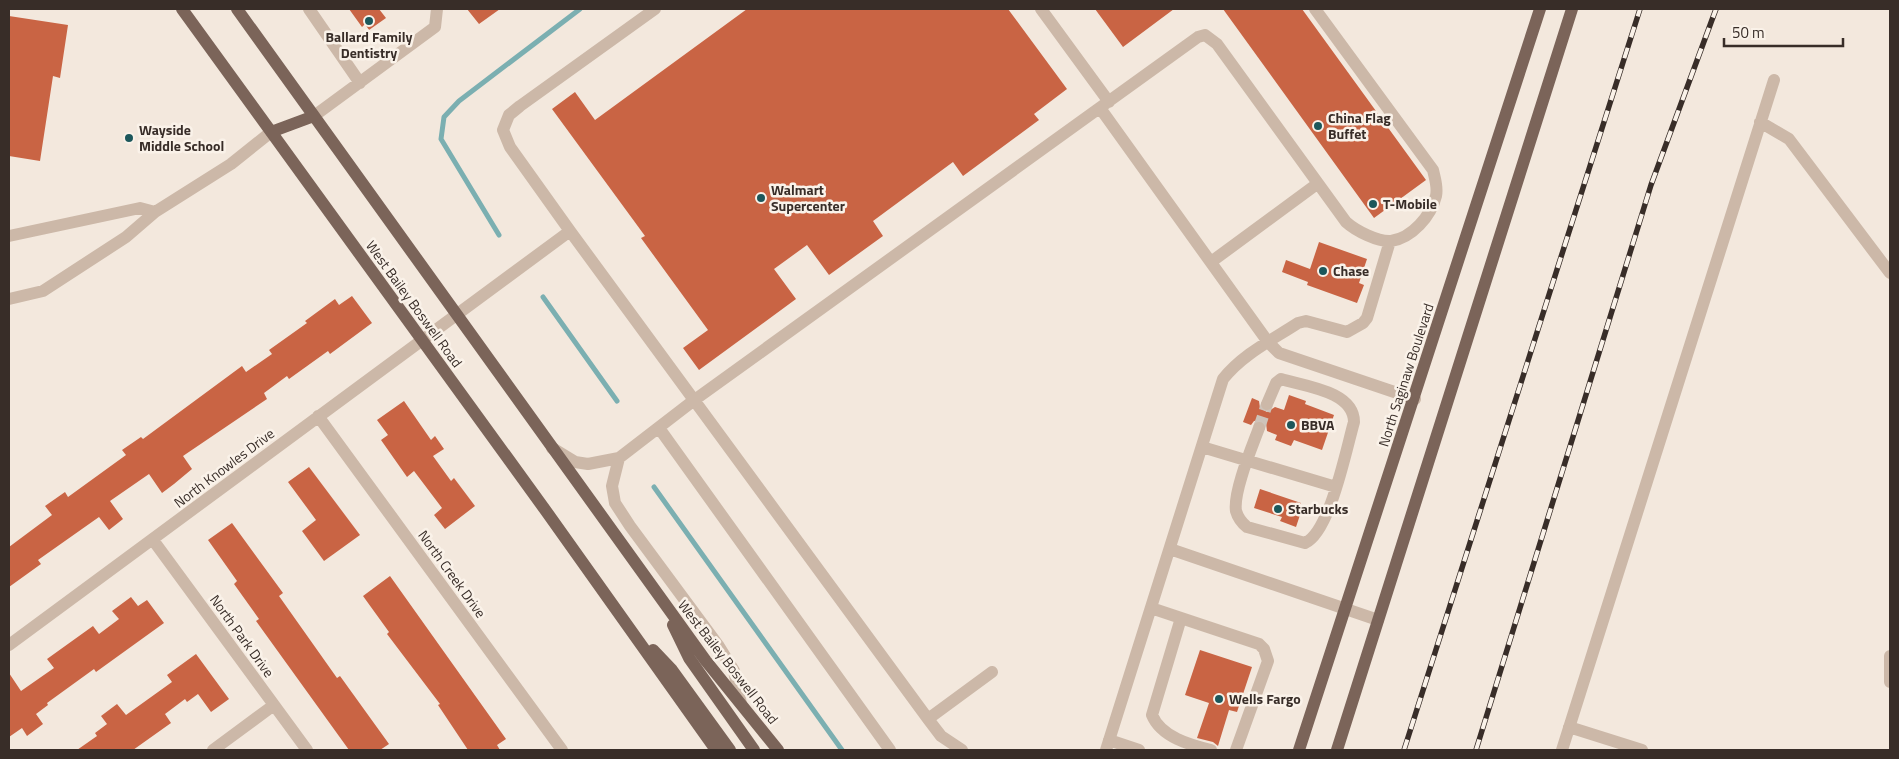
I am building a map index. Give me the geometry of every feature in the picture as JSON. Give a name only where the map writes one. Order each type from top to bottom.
[{"type":"main road","name":"West Bailey Boswell Road","points":[[182,9],[716,750]]},
{"type":"main road","name":"West Bailey Boswell Road","points":[[237,9],[706,661],[778,750]]},
{"type":"main road","name":"North Saginaw Boulevard","points":[[1299,750],[1415,399],[1540,9]]},
{"type":"main road","points":[[1337,750],[1572,9]]},
{"type":"main road","points":[[271,132],[314,116]]},
{"type":"main road","name":"West Bailey Boswell Road","points":[[656,591],[689,658],[754,750]]},
{"type":"main road","name":"West Bailey Boswell Road","points":[[622,618],[672,670],[730,750]]},
{"type":"street","points":[[309,9],[360,83]]},
{"type":"street","points":[[314,116],[435,27],[437,9]]},
{"type":"street","points":[[655,9],[509,115],[503,130],[510,147],[693,401],[928,719],[941,736],[962,750]]},
{"type":"street","points":[[1041,9],[1211,262],[1268,342],[1288,357],[1415,399]]},
{"type":"street","points":[[552,448],[575,462],[588,464],[619,458],[693,401],[1198,38],[1205,35],[1217,44],[1346,222],[1356,232],[1390,241],[1402,238],[1423,221],[1436,196],[1437,184],[1433,170],[1315,9]]},
{"type":"street","points":[[1562,750],[1774,80]]},
{"type":"street","points":[[1760,122],[1790,139],[1890,273]]},
{"type":"street","points":[[9,299],[43,291],[126,237],[155,212],[231,164],[271,132]]},
{"type":"street","points":[[1211,262],[1318,184]]},
{"type":"street","points":[[9,236],[140,208],[155,212]]},
{"type":"street","name":"North Knowles Drive","points":[[9,645],[570,231]]},
{"type":"street","points":[[1140,750],[1107,745],[1224,379],[1232,367],[1298,323],[1306,321],[1347,332],[1363,323],[1367,318],[1390,241]]},
{"type":"street","points":[[1259,428],[1247,459],[1236,502],[1240,521],[1247,528],[1305,543],[1312,540],[1322,528],[1336,487],[1354,422],[1354,415],[1348,404],[1341,398],[1281,379],[1276,383],[1267,404]]},
{"type":"street","name":"North Creek Drive","points":[[318,416],[562,750]]},
{"type":"street","points":[[659,428],[890,750]]},
{"type":"street","points":[[1202,447],[1336,487]]},
{"type":"street","points":[[619,458],[612,486],[615,503],[718,645],[734,671],[741,704]]},
{"type":"street","name":"North Park Drive","points":[[153,540],[307,750]]},
{"type":"street","points":[[1170,549],[1378,620]]},
{"type":"street","points":[[1151,608],[1259,644],[1266,654],[1268,661],[1236,750]]},
{"type":"street","points":[[1181,618],[1152,715],[1154,722],[1164,732],[1193,746],[1211,750]]},
{"type":"street","points":[[1890,656],[1890,682]]},
{"type":"street","points":[[928,719],[992,672]]},
{"type":"street","points":[[213,750],[274,705]]},
{"type":"street","points":[[1569,727],[1642,750]]},
{"type":"building","name":"Ballard Family Dentistry","points":[[349,9],[379,9],[386,18],[369,30],[365,24],[362,27]]},
{"type":"building","points":[[467,9],[500,9],[479,24]]},
{"type":"building","name":"Walmart Supercenter","points":[[747,9],[1008,9],[1067,89],[1034,114],[1039,120],[963,176],[953,162],[873,221],[883,236],[829,275],[807,245],[774,269],[796,299],[699,370],[683,348],[708,330],[641,238],[645,236],[552,109],[575,92],[595,120]]},
{"type":"building","points":[[1095,9],[1174,9],[1123,47]]},
{"type":"building","points":[[1223,9],[1302,9],[1426,180],[1374,218]]},
{"type":"building","points":[[9,16],[68,25],[60,78],[53,76],[40,161],[9,156]]},
{"type":"building","name":"Chase","points":[[1319,242],[1367,259],[1359,283],[1364,285],[1357,303],[1307,285],[1308,282],[1282,272],[1286,260],[1310,269]]},
{"type":"building","points":[[352,296],[372,323],[330,354],[328,351],[289,379],[287,376],[264,393],[267,399],[183,456],[192,469],[162,493],[149,474],[110,501],[123,519],[109,530],[99,517],[38,560],[41,564],[9,587],[9,547],[52,515],[45,506],[65,492],[68,497],[126,455],[122,450],[141,437],[143,439],[242,366],[246,372],[272,354],[269,350],[307,323],[305,321],[335,299],[339,305]]},
{"type":"building","name":"BBVA","points":[[1289,395],[1306,401],[1305,404],[1334,415],[1322,450],[1294,440],[1291,446],[1275,440],[1277,435],[1267,431],[1266,423],[1261,420],[1254,421],[1251,425],[1243,422],[1252,398],[1259,401],[1260,408],[1267,412],[1275,407],[1284,410]]},
{"type":"building","points":[[404,401],[431,440],[435,436],[444,449],[433,456],[451,481],[454,478],[475,506],[445,529],[434,515],[442,508],[414,471],[407,477],[381,440],[388,435],[377,420]]},
{"type":"building","points":[[309,467],[360,535],[324,561],[302,531],[316,520],[288,482]]},
{"type":"building","name":"Starbucks","points":[[1260,489],[1301,503],[1298,511],[1301,512],[1296,527],[1280,521],[1282,517],[1254,508]]},
{"type":"building","points":[[232,523],[283,593],[279,596],[337,678],[340,676],[389,744],[380,750],[349,750],[256,621],[259,619],[234,584],[237,581],[208,540]]},
{"type":"building","points":[[390,576],[506,739],[497,745],[500,750],[468,750],[438,705],[440,704],[387,634],[389,632],[363,596]]},
{"type":"building","points":[[131,597],[138,606],[147,600],[164,623],[96,672],[94,669],[47,703],[48,705],[36,714],[43,724],[27,736],[22,728],[9,737],[9,673],[21,691],[54,668],[47,659],[93,626],[99,634],[119,619],[112,611]]},
{"type":"building","name":"Wells Fargo","points":[[1200,650],[1252,667],[1237,712],[1229,710],[1218,746],[1213,742],[1197,738],[1209,703],[1185,695]]},
{"type":"building","points":[[196,654],[229,699],[211,712],[198,694],[187,702],[185,699],[165,714],[171,723],[133,750],[77,750],[97,736],[95,733],[107,724],[101,716],[117,704],[126,715],[172,682],[167,675]]},
{"type":"waterway","points":[[499,235],[441,139],[444,117],[459,101],[580,9]]},
{"type":"waterway","points":[[543,297],[617,401]]},
{"type":"waterway","points":[[654,487],[842,750]]},
{"type":"tunnel","points":[[1259,428],[1267,404]]},
{"type":"railway","points":[[1404,750],[1640,9]]},
{"type":"railway","points":[[1476,750],[1651,185],[1716,9]]},
{"type":"place","name":"Ballard Family Dentistry","points":[[369,21]]},
{"type":"place","name":"China Flag Buffet","points":[[1318,126]]},
{"type":"place","name":"Wayside Middle School","points":[[129,138]]},
{"type":"place","name":"Walmart Supercenter","points":[[761,198]]},
{"type":"place","name":"T-Mobile","points":[[1373,204]]},
{"type":"place","name":"Chase","points":[[1323,271]]},
{"type":"place","name":"BBVA","points":[[1291,425]]},
{"type":"place","name":"Starbucks","points":[[1278,509]]},
{"type":"place","name":"Wells Fargo","points":[[1219,699]]}]
